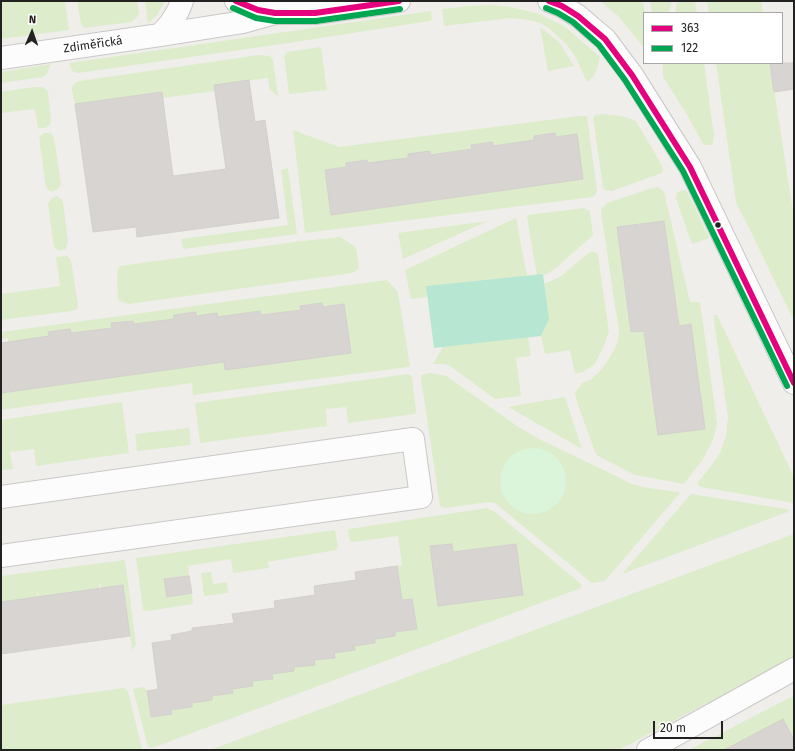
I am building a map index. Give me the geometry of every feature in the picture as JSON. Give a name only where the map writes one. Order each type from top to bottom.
[{"type":"street","points":[[160,36],[174,18],[182,1]]},
{"type":"street","points":[[236,1],[258,10],[275,13],[315,13],[399,1]]},
{"type":"street","points":[[549,1],[562,6],[578,16],[605,39],[632,75],[690,167],[794,382]]},
{"type":"street","name":"Zdiměřická","points":[[1,58],[160,36],[243,22],[275,13]]},
{"type":"street","points":[[1,497],[413,439],[421,497],[1,556]]},
{"type":"street","points":[[648,750],[794,669]]},
{"type":"green space","points":[[1,1],[65,1],[69,30],[1,39]]},
{"type":"green space","points":[[77,1],[137,1],[139,12],[137,17],[131,22],[84,28],[81,24]]},
{"type":"green space","points":[[145,1],[165,1],[157,15],[148,23]]},
{"type":"green space","points":[[600,1],[643,1],[645,12],[643,12],[643,47],[618,16]]},
{"type":"green space","points":[[650,1],[672,1],[669,12],[652,12]]},
{"type":"green space","points":[[677,1],[695,1],[697,12],[675,12]]},
{"type":"green space","points":[[707,1],[761,1],[763,12],[709,12]]},
{"type":"green space","points":[[493,5],[511,7],[539,14],[564,26],[600,57],[594,76],[587,82],[576,58],[566,44],[549,28],[540,23],[511,18],[444,26],[442,9]]},
{"type":"green space","points":[[431,11],[432,19],[430,21],[282,44],[78,73],[72,71],[69,63]]},
{"type":"green space","points":[[540,27],[559,42],[574,66],[548,71]]},
{"type":"green space","points":[[321,47],[327,90],[289,94],[284,55],[287,52]]},
{"type":"green space","points":[[259,55],[270,56],[273,60],[278,96],[270,90],[268,78],[215,85],[215,91],[163,98],[162,92],[75,104],[72,87],[76,82]]},
{"type":"green space","points":[[51,64],[47,74],[43,77],[1,83],[1,72]]},
{"type":"green space","points":[[663,64],[704,64],[714,135],[713,143],[711,145],[705,145],[702,142],[686,113],[663,77]]},
{"type":"green space","points":[[716,64],[770,64],[794,218],[794,321],[736,203]]},
{"type":"green space","points":[[42,87],[48,91],[51,122],[49,126],[45,128],[38,128],[35,109],[1,113],[1,92]]},
{"type":"green space","points":[[602,114],[622,116],[636,121],[661,164],[663,169],[662,173],[612,191],[605,190],[603,188],[593,118],[595,115]]},
{"type":"green space","points":[[587,116],[597,191],[593,197],[305,233],[293,130],[339,147]],"holes":[[[555,133],[556,137],[520,188],[331,215],[325,170],[346,167],[346,163],[367,160],[368,164],[408,159],[430,151],[430,155],[472,149],[471,145],[492,142],[494,146],[534,140],[534,136]]]},
{"type":"green space","points":[[44,133],[51,133],[54,138],[61,184],[58,189],[52,192],[46,188],[39,137]]},
{"type":"green space","points":[[288,168],[297,234],[183,249],[181,239],[288,225],[281,170]]},
{"type":"green space","points":[[658,187],[664,192],[690,302],[700,302],[717,423],[714,437],[704,458],[684,484],[635,475],[598,456],[595,452],[575,393],[582,383],[590,380],[604,366],[613,352],[618,340],[619,332],[601,212],[602,208],[607,203]],"holes":[[[664,221],[679,326],[691,324],[701,397],[697,398],[702,407],[705,429],[659,435],[648,362],[651,352],[647,352],[644,331],[631,332],[621,259],[624,249],[620,249],[617,227]]]},
{"type":"green space","points":[[685,190],[688,193],[709,238],[692,244],[676,199],[677,193]]},
{"type":"green space","points":[[57,196],[63,202],[68,241],[66,249],[60,251],[54,247],[48,204],[52,198]]},
{"type":"green space","points":[[584,208],[590,211],[593,235],[556,268],[547,274],[537,275],[527,218],[528,215]]},
{"type":"green space","points":[[516,218],[527,276],[427,286],[427,297],[411,299],[405,270]]},
{"type":"green space","points":[[488,221],[403,259],[398,233]]},
{"type":"green space","points":[[340,237],[356,247],[359,268],[355,272],[129,304],[118,299],[117,272],[120,266]]},
{"type":"green space","points":[[590,252],[595,252],[598,255],[609,332],[594,365],[583,372],[575,374],[570,350],[545,354],[541,336],[549,319],[544,284],[561,276]]},
{"type":"green space","points":[[67,256],[71,260],[78,305],[77,309],[1,320],[1,294],[60,286],[56,257]]},
{"type":"green space","points":[[543,274],[549,319],[541,336],[434,348],[426,286]]},
{"type":"green space","points":[[387,280],[398,292],[410,366],[408,367],[193,395],[192,383],[1,410],[1,393],[224,362],[225,370],[344,304],[323,307],[322,303],[301,306],[301,310],[261,315],[260,311],[239,314],[218,321],[217,313],[196,316],[195,312],[174,315],[174,319],[134,324],[133,321],[112,323],[112,328],[71,333],[70,329],[48,332],[49,336],[8,342],[8,338],[1,339],[1,332]]},
{"type":"green space","points":[[714,315],[717,315],[794,477],[794,503],[701,487],[698,485],[698,482],[720,453],[726,436],[728,416]]},
{"type":"green space","points":[[528,337],[531,356],[516,358],[521,396],[495,399],[450,366],[444,364],[433,364],[443,347]]},
{"type":"green space","points":[[430,373],[448,377],[517,426],[539,439],[632,484],[648,488],[679,492],[679,494],[605,581],[592,583],[495,503],[489,502],[445,508],[440,506],[421,379],[421,375]]},
{"type":"green space","points":[[408,374],[412,376],[416,411],[415,414],[348,423],[346,407],[326,409],[327,426],[200,443],[195,403]]},
{"type":"green space","points":[[565,397],[582,449],[508,407]]},
{"type":"green space","points":[[122,402],[129,453],[36,466],[34,449],[10,452],[13,469],[1,470],[1,420]]},
{"type":"green space","points":[[189,428],[191,445],[137,451],[135,434]]},
{"type":"green space","points":[[533,448],[546,451],[556,458],[563,468],[566,481],[563,494],[556,504],[546,511],[533,514],[520,511],[510,504],[503,494],[500,481],[503,468],[510,458],[520,451]]},
{"type":"green space","points":[[691,494],[786,509],[790,511],[622,574]]},
{"type":"green space","points":[[487,508],[495,512],[581,584],[581,588],[152,748],[148,747],[133,689],[142,687],[146,689],[151,717],[172,714],[171,710],[192,707],[192,703],[212,700],[212,696],[233,693],[232,689],[253,686],[252,681],[273,679],[272,674],[294,671],[294,667],[314,665],[314,660],[334,658],[334,653],[355,650],[354,646],[375,643],[375,639],[395,636],[395,632],[416,629],[412,599],[402,600],[397,566],[402,565],[398,536],[353,542],[349,540],[349,529]],"holes":[[[452,544],[453,552],[515,544],[522,595],[439,606],[430,547]]]},
{"type":"green space","points":[[335,530],[338,546],[336,550],[268,562],[269,568],[233,573],[231,559],[188,566],[189,576],[165,579],[167,597],[192,593],[193,604],[148,611],[143,610],[136,558]]},
{"type":"green space","points":[[794,534],[794,657],[731,690],[727,697],[719,704],[707,703],[619,750],[210,750]]},
{"type":"green space","points":[[125,560],[136,645],[132,650],[123,585],[101,588],[99,584],[99,588],[39,597],[37,592],[38,597],[1,602],[1,576]]},
{"type":"green space","points":[[211,572],[213,584],[227,582],[228,593],[204,596],[201,573]]},
{"type":"green space","points":[[124,688],[128,692],[142,750],[1,750],[1,705]]},
{"type":"green space","points":[[794,696],[794,750],[689,750],[791,697]]},
{"type":"building","points":[[794,63],[794,89],[774,92],[770,64]]},
{"type":"building","points":[[249,80],[255,122],[265,120],[279,218],[137,237],[136,227],[93,232],[75,104],[162,92],[173,176],[226,169],[214,85]]},
{"type":"building","points":[[555,133],[556,137],[577,134],[583,179],[331,215],[325,170],[346,167],[346,163],[367,160],[368,163],[408,158],[408,154],[430,151],[430,155],[472,149],[471,145],[493,142],[493,146],[534,140],[534,136]]},
{"type":"building","points":[[664,221],[679,326],[691,324],[705,429],[658,435],[644,331],[631,332],[617,227]]},
{"type":"building","points":[[322,303],[323,307],[344,304],[351,353],[225,370],[224,362],[1,393],[1,343],[49,336],[48,332],[70,329],[71,333],[112,328],[111,323],[133,321],[134,324],[174,319],[174,315],[196,312],[196,316],[217,313],[218,317],[260,311],[261,315],[301,310],[300,306]]},
{"type":"building","points":[[452,544],[453,552],[516,544],[523,595],[438,606],[430,546]]},
{"type":"building","points":[[397,566],[402,600],[412,599],[417,629],[395,632],[395,636],[375,639],[375,643],[354,646],[355,650],[334,653],[335,658],[314,660],[315,665],[294,667],[294,671],[272,674],[273,679],[252,681],[253,686],[232,689],[233,693],[212,696],[212,700],[192,703],[192,707],[171,710],[172,714],[151,717],[147,691],[158,689],[152,643],[172,640],[171,635],[192,631],[192,628],[234,623],[232,614],[275,608],[274,601],[315,595],[314,586],[356,580],[355,572]]},
{"type":"building","points":[[189,576],[192,593],[167,597],[164,579]]},
{"type":"building","points":[[123,585],[130,636],[1,654],[1,602]]},
{"type":"building","points":[[783,719],[794,740],[794,750],[724,750]]},
{"type":"transit line","name":"363","points":[[236,1],[258,10],[275,13],[315,13],[399,1]]},
{"type":"transit line","name":"363","points":[[549,1],[562,6],[578,16],[605,39],[632,75],[690,167],[794,383]]},
{"type":"transit line","name":"122","points":[[233,8],[256,18],[275,21],[316,21],[400,9]]},
{"type":"transit line","name":"122","points":[[546,8],[573,22],[599,45],[625,80],[683,171],[787,386]]}]
